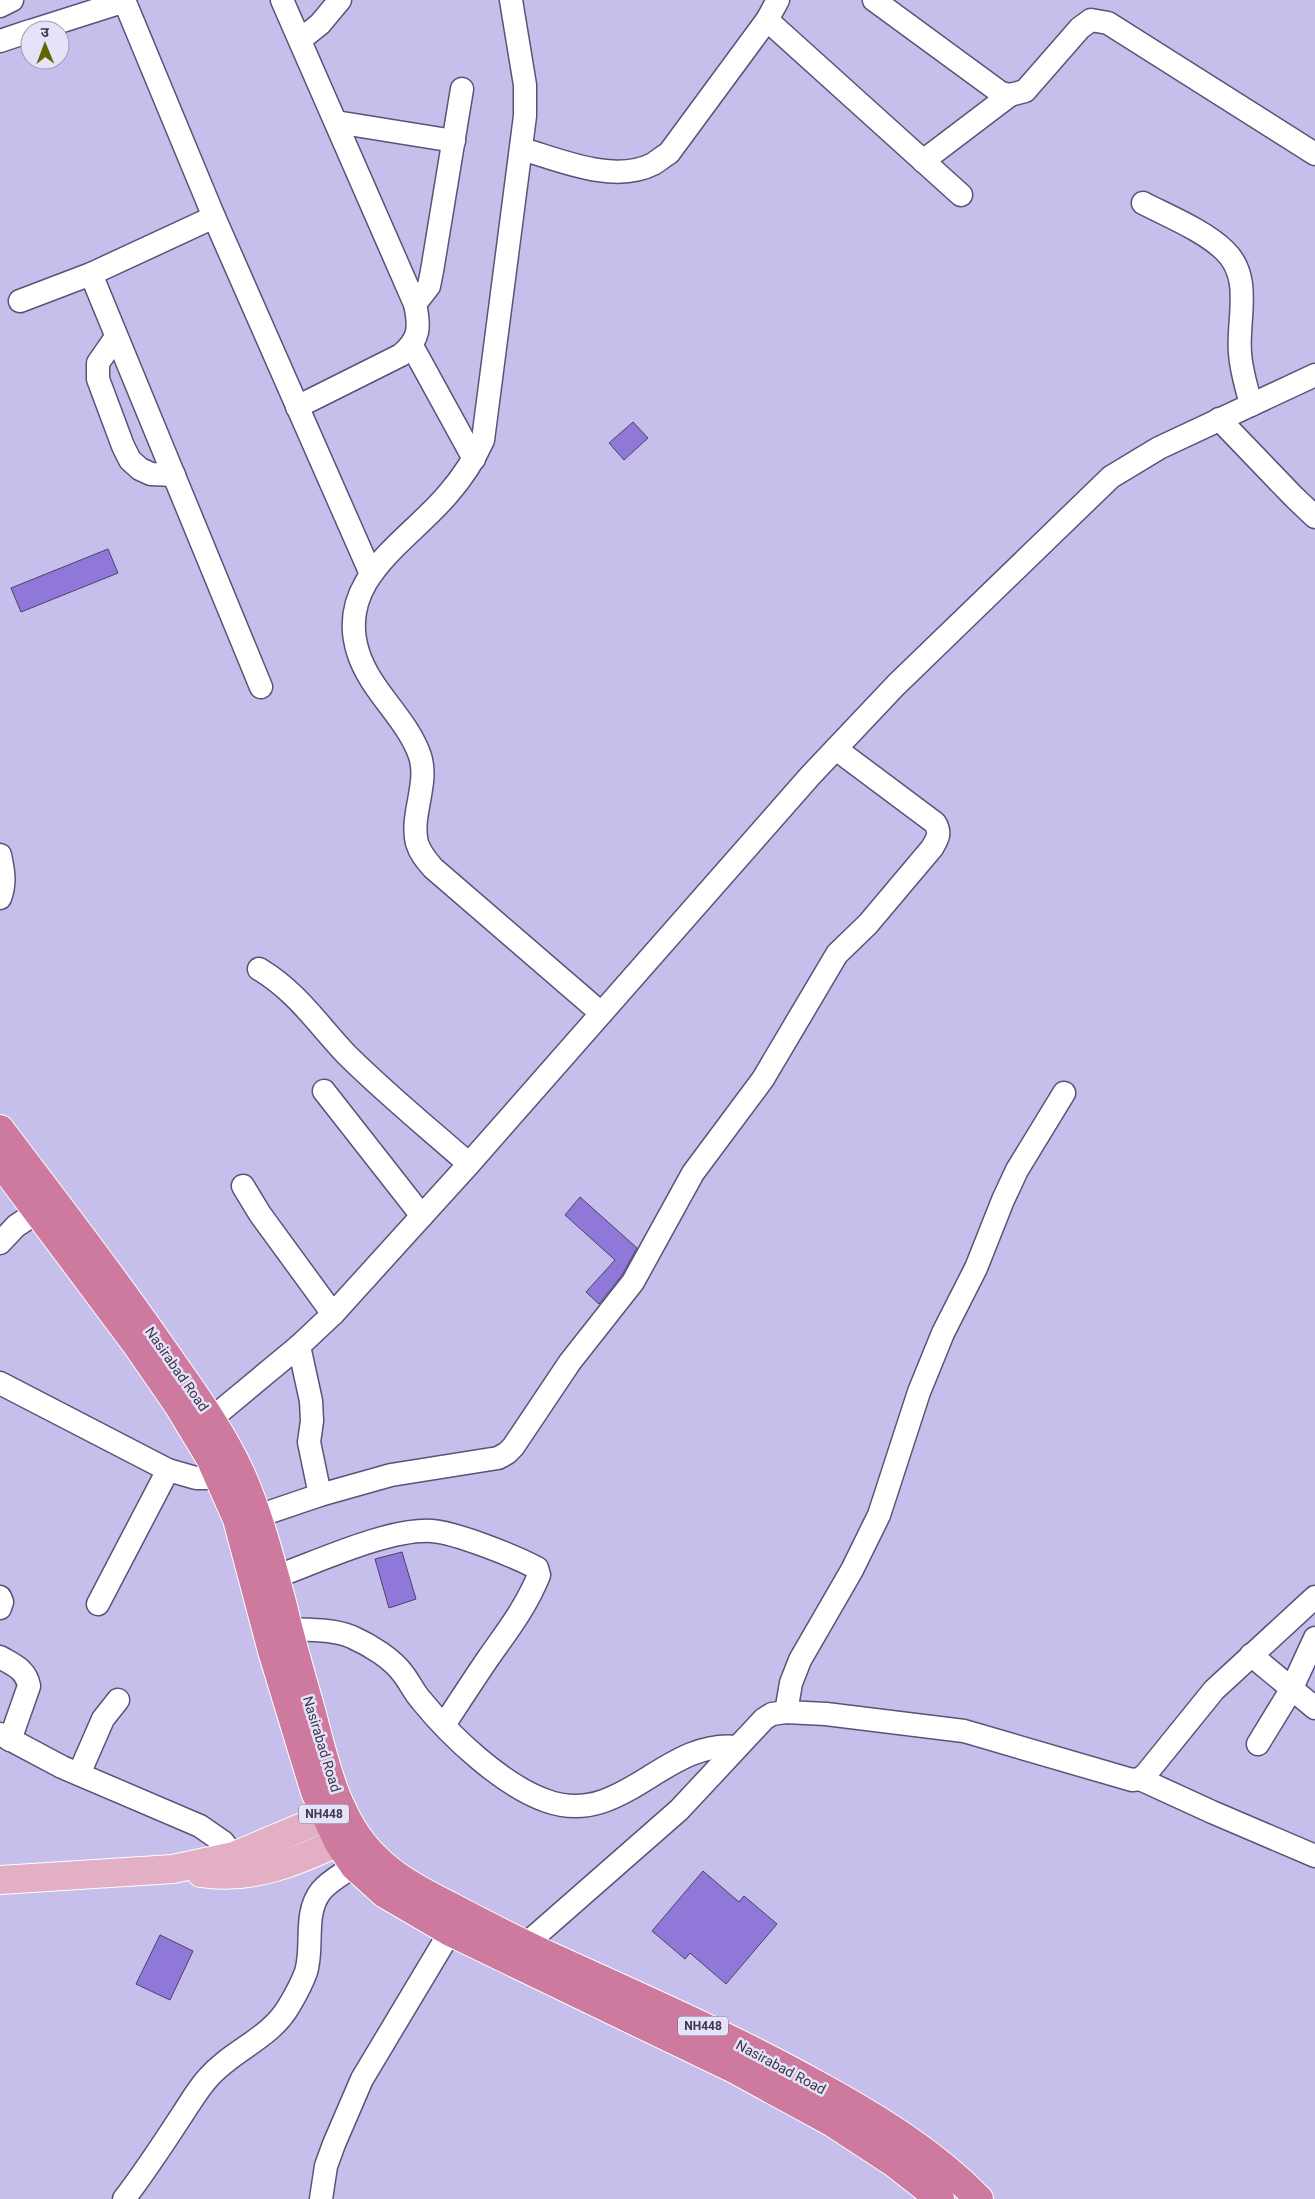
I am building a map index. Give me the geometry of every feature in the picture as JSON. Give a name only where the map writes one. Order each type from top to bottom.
[{"type":"highway","name":"Nasirabad Road","points":[[0,1128],[146,1325],[211,1419],[242,1475],[258,1516],[275,1577],[326,1767],[335,1814]]},
{"type":"highway","name":"Nasirabad Road","points":[[0,1162],[136,1344],[200,1438],[238,1519],[297,1735],[315,1792],[335,1814],[347,1838],[354,1866],[385,1894],[450,1932],[744,2075],[841,2128],[894,2163],[940,2199]]},
{"type":"highway","name":"Nasirabad Road","points":[[347,1838],[409,1884],[525,1945],[697,2023],[794,2072],[849,2103],[899,2134],[961,2181],[979,2199]]},
{"type":"main road","points":[[0,1880],[172,1869],[234,1856],[335,1814]]},
{"type":"main road","points":[[172,1869],[213,1875],[239,1874],[282,1865],[347,1838]]},
{"type":"street","points":[[0,6],[12,0]]},
{"type":"street","points":[[282,0],[415,304],[418,318],[418,333],[412,346],[401,355],[297,407]]},
{"type":"street","points":[[300,40],[320,24],[340,0]]},
{"type":"street","points":[[511,0],[525,85],[525,116],[522,149],[504,262],[483,440],[474,459],[448,495],[386,555],[371,574],[359,595],[354,614],[353,636],[359,655],[369,675],[412,741],[420,757],[423,774],[417,842],[423,856],[433,868],[601,1013]]},
{"type":"street","points":[[522,149],[586,169],[609,172],[634,170],[652,164],[668,153],[767,20],[778,0]]},
{"type":"street","points":[[874,0],[1001,93],[1010,95]]},
{"type":"street","points":[[65,20],[124,1],[214,217],[371,574]]},
{"type":"street","points":[[767,20],[961,195]]},
{"type":"street","points":[[922,161],[1010,95],[1025,91],[1080,28],[1091,20],[1100,20],[1108,23],[1315,154]]},
{"type":"street","points":[[0,41],[20,34]]},
{"type":"street","points":[[415,304],[429,286],[462,89]]},
{"type":"street","points":[[336,122],[454,141]]},
{"type":"street","points":[[1143,203],[1207,237],[1225,250],[1236,265],[1241,282],[1240,353],[1251,405]]},
{"type":"street","points":[[20,301],[91,274],[214,217]]},
{"type":"street","points":[[91,274],[261,687]]},
{"type":"street","points":[[116,336],[98,363],[98,379],[123,446],[130,460],[140,469],[151,474],[174,476]]},
{"type":"street","points":[[412,346],[474,459]]},
{"type":"street","points":[[211,1419],[299,1346],[334,1314],[836,748],[896,685],[1111,477],[1159,448],[1315,375]]},
{"type":"street","points":[[1219,419],[1294,497],[1315,516]]},
{"type":"street","points":[[258,1516],[320,1495],[391,1475],[498,1458],[507,1453],[570,1362],[633,1282],[693,1173],[764,1079],[836,954],[868,924],[932,848],[938,837],[939,830],[935,823],[836,748]]},
{"type":"street","points":[[0,854],[4,889],[0,898]]},
{"type":"street","points":[[258,969],[280,982],[297,998],[346,1054],[469,1164]]},
{"type":"street","points":[[324,1091],[422,1216]]},
{"type":"street","points":[[786,1712],[790,1683],[800,1660],[852,1570],[879,1515],[920,1392],[943,1333],[976,1268],[1017,1170],[1064,1093]]},
{"type":"street","points":[[243,1186],[260,1214],[334,1314]]},
{"type":"street","points":[[0,1243],[16,1226],[38,1212]]},
{"type":"street","points":[[299,1346],[312,1401],[309,1442],[320,1495]]},
{"type":"street","points":[[0,1383],[168,1470],[183,1476],[219,1478]]},
{"type":"street","points":[[98,1604],[168,1470]]},
{"type":"street","points":[[275,1577],[393,1535],[431,1531],[461,1538],[536,1568],[539,1575],[513,1626],[488,1658],[444,1725]]},
{"type":"street","points":[[0,1597],[0,1608]]},
{"type":"street","points":[[1140,1779],[1214,1690],[1315,1598]]},
{"type":"street","points":[[288,1629],[339,1633],[354,1638],[387,1658],[397,1666],[420,1699],[444,1725],[486,1765],[531,1794],[548,1802],[583,1807],[599,1804],[615,1798],[680,1758],[695,1752],[725,1746],[738,1747]]},
{"type":"street","points":[[1258,1744],[1291,1690],[1315,1638]]},
{"type":"street","points":[[1251,1655],[1315,1708]]},
{"type":"street","points":[[0,1657],[23,1671],[28,1678],[29,1686],[5,1737],[78,1774],[200,1826],[222,1842],[234,1856]]},
{"type":"street","points":[[78,1774],[103,1719],[118,1700]]},
{"type":"street","points":[[525,1945],[678,1810],[764,1719],[772,1714],[786,1712],[826,1714],[964,1731],[1132,1780],[1140,1779],[1315,1856]]},
{"type":"street","points":[[124,2199],[207,2078],[230,2058],[266,2033],[277,2023],[289,2007],[306,1973],[311,1915],[315,1902],[330,1882],[354,1866]]},
{"type":"street","points":[[321,2199],[326,2166],[362,2079],[450,1932]]},
{"type":"building","points":[[633,422],[648,438],[624,460],[609,443]]},
{"type":"building","points":[[108,549],[118,573],[21,612],[11,588]]},
{"type":"building","points":[[580,1197],[637,1248],[622,1275],[599,1304],[586,1292],[615,1260],[565,1215]]},
{"type":"building","points":[[402,1552],[416,1599],[389,1608],[375,1559]]},
{"type":"building","points":[[703,1871],[739,1902],[744,1896],[777,1924],[726,1984],[690,1953],[685,1959],[652,1931]]},
{"type":"building","points":[[160,1935],[193,1951],[170,2000],[136,1984]]}]
